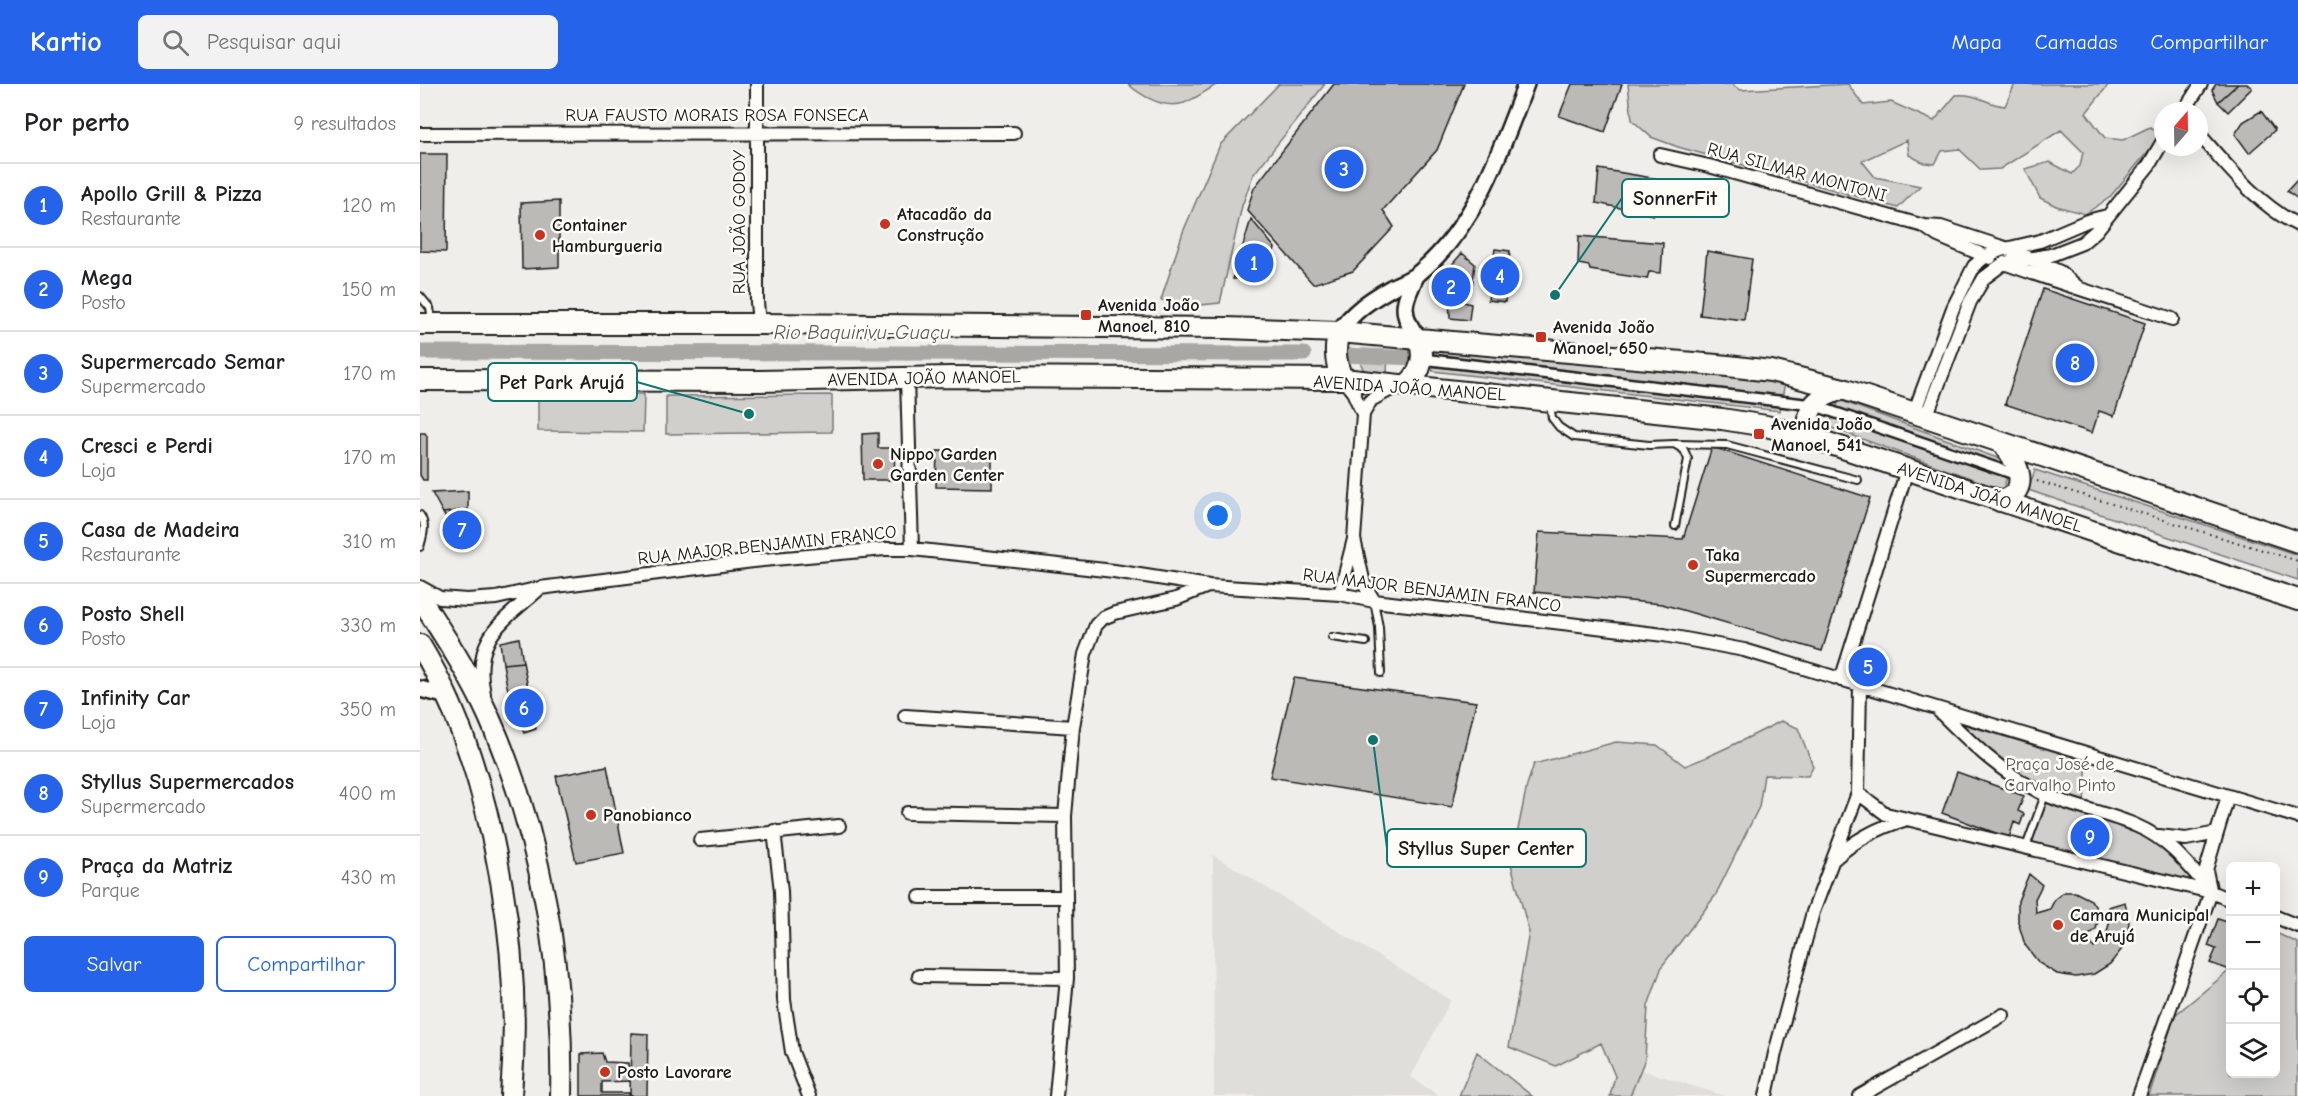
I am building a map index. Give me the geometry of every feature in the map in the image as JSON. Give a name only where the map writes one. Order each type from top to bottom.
[{"type":"main road","points":[[427,324],[1124,326],[1339,332],[1771,371],[1843,389],[2298,542]]},
{"type":"main road","points":[[1339,332],[1336,351],[1338,367],[1343,379]]},
{"type":"main road","points":[[1407,385],[1418,373],[1422,359],[1418,338]]},
{"type":"main road","name":"AVENIDA JOÃO MANOEL","points":[[420,380],[1343,379],[1737,421],[1815,439],[2298,600]]},
{"type":"main road","points":[[1815,439],[1810,426],[1810,411],[1813,405],[1826,394],[1843,389]]},
{"type":"main road","points":[[2000,501],[2016,489],[2020,476],[2017,462],[2004,443]]},
{"type":"main road","points":[[420,598],[464,669],[488,715],[520,802],[545,903],[560,1010],[561,1096]]},
{"type":"main road","points":[[420,645],[448,696],[470,752],[494,842],[506,907],[513,978],[511,1096]]},
{"type":"street","name":"RUA JOÃO GODOY","points":[[757,84],[757,302],[759,324]]},
{"type":"street","points":[[1339,332],[1348,318],[1361,307],[1417,274],[1439,254],[1457,231],[1486,181],[1526,84]]},
{"type":"street","points":[[2190,102],[2201,84]]},
{"type":"street","name":"RUA FAUSTO MORAIS ROSA FONSECA","points":[[420,134],[1014,133]]},
{"type":"street","points":[[2208,144],[2262,201],[2298,225]]},
{"type":"street","name":"RUA SILMAR MONTONI","points":[[1660,155],[1709,166],[1924,226],[1941,227],[2008,249],[2067,276],[2079,288]]},
{"type":"street","points":[[1920,415],[1970,302],[1984,278],[2004,263],[2032,260],[2074,247],[2096,231],[2154,155]]},
{"type":"street","points":[[1920,415],[1953,308],[1974,266],[1986,256],[2040,242],[2087,221],[2107,216]]},
{"type":"street","name":"RUA SILMAR MONTONI","points":[[1924,226],[1938,236],[2059,284],[2079,288],[2172,319]]},
{"type":"street","points":[[2067,276],[2067,263],[2074,247]]},
{"type":"street","points":[[1417,274],[1408,295],[1405,312],[1418,338]]},
{"type":"street","points":[[1422,359],[1813,405],[2020,476]]},
{"type":"street","points":[[907,378],[912,549]]},
{"type":"street","points":[[1343,379],[1353,392],[1363,414]]},
{"type":"street","points":[[1340,594],[1354,539],[1363,414],[1371,400],[1378,394],[1407,385]]},
{"type":"street","points":[[1841,680],[1907,470]]},
{"type":"street","points":[[1354,539],[1364,584],[1374,601]]},
{"type":"street","name":"RUA MAJOR BENJAMIN FRANCO","points":[[420,587],[440,598],[467,600],[496,598],[540,588],[753,561],[885,549],[912,549],[1114,571],[1209,586],[1340,594],[1374,601],[1704,642],[1771,658],[2298,817]]},
{"type":"street","points":[[1056,1096],[1067,978],[1065,816],[1073,727],[1085,654],[1096,625],[1103,618],[1115,613],[1176,599],[1209,586]]},
{"type":"street","points":[[488,715],[481,679],[481,664],[485,646],[497,627],[540,588]]},
{"type":"street","points":[[1766,1096],[1775,1053],[1813,912],[1858,793],[1860,686]]},
{"type":"street","points":[[420,689],[448,696]]},
{"type":"street","points":[[1938,710],[1981,753],[2025,784],[2045,794],[2138,826],[2152,834],[2180,854],[2211,892]]},
{"type":"street","points":[[905,716],[1073,727]]},
{"type":"street","points":[[1858,793],[1886,814],[2211,892],[2226,898]]},
{"type":"street","points":[[2139,1096],[2211,892],[2206,870],[2228,796]]},
{"type":"street","points":[[907,813],[1065,816]]},
{"type":"street","points":[[1831,862],[1866,835],[1882,826],[1906,819]]},
{"type":"street","points":[[700,840],[839,826]]},
{"type":"street","points":[[774,831],[781,891],[784,1000],[792,1052],[809,1096]]},
{"type":"street","points":[[2152,834],[2186,840],[2217,833]]},
{"type":"street","points":[[920,897],[1066,897]]},
{"type":"street","points":[[2280,919],[2298,926]]},
{"type":"street","points":[[919,976],[1067,978]]},
{"type":"street","points":[[1867,1094],[2003,1015]]},
{"type":"lane","points":[[420,296],[430,308],[427,324]]},
{"type":"lane","points":[[1549,400],[1552,418],[1559,427],[1574,437],[1649,445],[1727,445],[1858,480]]},
{"type":"lane","points":[[1674,444],[1684,450],[1688,459],[1675,526]]},
{"type":"lane","points":[[420,515],[423,520],[424,533],[420,547]]},
{"type":"lane","points":[[1374,601],[1379,627],[1381,673]]},
{"type":"lane","points":[[1332,637],[1366,642]]},
{"type":"lane","points":[[2026,848],[2045,794]]},
{"type":"path","points":[[2020,476],[2298,561]]},
{"type":"shaded area","points":[[1213,855],[1451,1000],[1411,1077],[1439,1096],[1214,1096]]},
{"type":"shaded area","points":[[1638,1069],[1726,1096],[1630,1096]]},
{"type":"green space","points":[[1128,84],[1218,84],[1189,101],[1173,105],[1152,100]]},
{"type":"green space","points":[[1279,84],[1325,84],[1253,175],[1242,206],[1220,303],[1191,306],[1161,300],[1183,232],[1220,145]]},
{"type":"green space","points":[[1628,84],[1731,84],[1740,90],[1848,84],[1863,105],[1891,102],[1934,121],[1956,95],[1976,97],[2005,106],[2015,84],[2109,84],[2086,113],[2105,138],[2123,140],[2150,127],[2154,130],[2154,144],[2109,198],[2085,214],[2056,206],[2040,198],[2025,169],[2050,162],[2072,174],[2080,166],[2083,152],[2061,130],[2000,169],[1981,170],[1959,149],[1942,151],[1935,164],[1924,163],[1909,155],[1907,140],[1862,161],[1875,177],[1920,186],[1898,208],[1678,147],[1651,137],[1632,120]]},
{"type":"green space","points":[[1436,345],[1586,357],[1785,382],[1780,411],[1433,371],[1430,357]]},
{"type":"green space","points":[[1365,352],[1388,355],[1387,373],[1364,371],[1360,362]]},
{"type":"green space","points":[[538,394],[644,394],[643,432],[538,431]]},
{"type":"green space","points":[[832,395],[832,432],[666,434],[666,396]]},
{"type":"green space","points":[[1839,400],[2011,463],[2003,490],[1829,427]]},
{"type":"green space","points":[[2035,470],[2298,555],[2298,580],[2028,490]]},
{"type":"green space","points":[[1781,721],[1798,728],[1813,766],[1808,776],[1764,775],[1759,807],[1715,896],[1662,966],[1648,1006],[1645,1059],[1630,1096],[1610,1096],[1615,1076],[1601,1043],[1556,1066],[1509,1047],[1529,932],[1511,864],[1527,785],[1534,764],[1616,742],[1657,745],[1685,766]]},
{"type":"green space","name":"Praça José de Carvalho Pinto","points":[[1959,723],[2087,761],[2084,803],[2023,779],[1989,753]]},
{"type":"green space","points":[[2047,801],[2115,823],[2148,838],[2177,859],[2197,884],[2031,843]]},
{"type":"green space","points":[[2280,935],[2298,943],[2298,1096],[2149,1096],[2175,1015],[2226,973],[2226,1078],[2280,1078]]},
{"type":"green space","points":[[1477,1052],[1532,1096],[1459,1096]]},
{"type":"building","points":[[1334,84],[1464,84],[1437,150],[1383,210],[1394,227],[1353,271],[1313,284],[1247,210],[1254,188]]},
{"type":"building","points":[[1572,84],[1622,84],[1605,132],[1559,116]]},
{"type":"building","points":[[2216,84],[2238,84],[2218,102],[2212,90]]},
{"type":"building","points":[[2238,84],[2247,84],[2252,88],[2228,112],[2218,102]]},
{"type":"building","points":[[2261,111],[2275,130],[2249,153],[2235,134],[2243,122]]},
{"type":"building","points":[[420,154],[447,154],[446,252],[420,251]]},
{"type":"building","points":[[1599,169],[1658,179],[1658,187],[1674,188],[1670,210],[1654,207],[1654,215],[1596,203]]},
{"type":"building","points":[[2298,179],[2298,199],[2287,191]]},
{"type":"building","name":"Container Hamburgueria","points":[[559,201],[559,267],[522,269],[521,203]]},
{"type":"building","points":[[1251,219],[1275,248],[1264,278],[1233,279]]},
{"type":"building","points":[[1579,236],[1663,243],[1661,273],[1649,272],[1647,279],[1590,270],[1589,266],[1578,264]]},
{"type":"building","points":[[1495,249],[1510,251],[1505,302],[1488,300]]},
{"type":"building","points":[[1707,251],[1752,259],[1744,320],[1700,315]]},
{"type":"building","points":[[1462,253],[1475,264],[1472,288],[1463,286],[1454,299],[1471,304],[1469,320],[1450,318],[1449,296],[1436,283]]},
{"type":"building","points":[[2043,289],[2145,323],[2114,416],[2099,411],[2092,433],[2005,404]]},
{"type":"building","points":[[420,433],[425,433],[427,436],[427,480],[423,480],[420,475]]},
{"type":"building","name":"Nippo Garden Garden Center","points":[[878,433],[878,448],[894,448],[895,480],[863,480],[862,434]]},
{"type":"building","name":"Taka Supermercado","points":[[1712,447],[1870,498],[1822,651],[1662,604],[1534,592],[1539,532],[1683,539]]},
{"type":"building","points":[[937,451],[992,452],[992,488],[936,487]]},
{"type":"building","points":[[468,491],[468,510],[443,513],[432,493]]},
{"type":"building","points":[[468,510],[471,548],[464,549],[443,513]]},
{"type":"building","points":[[519,638],[523,662],[503,664],[500,642]]},
{"type":"building","points":[[523,662],[536,729],[524,733],[507,686],[503,664]]},
{"type":"building","points":[[1294,678],[1476,702],[1452,807],[1270,777]]},
{"type":"building","name":"Panobianco","points":[[607,766],[624,853],[576,862],[556,776]]},
{"type":"building","points":[[1957,772],[2024,796],[2018,811],[2024,814],[2020,825],[2014,822],[2009,838],[1942,813]]},
{"type":"building","name":"Camara Municipal de Arujá","points":[[2029,874],[2042,885],[2035,899],[2036,913],[2050,909],[2055,899],[2064,892],[2075,892],[2091,900],[2099,917],[2096,929],[2087,937],[2094,948],[2107,932],[2110,920],[2108,907],[2125,902],[2129,921],[2128,931],[2122,949],[2110,964],[2094,974],[2076,977],[2057,974],[2039,963],[2025,945],[2018,922],[2018,901]]},
{"type":"building","points":[[2218,919],[2226,922],[2226,969],[2210,963],[2216,949],[2208,946]]},
{"type":"building","points":[[631,1033],[648,1034],[647,1096],[630,1096]]},
{"type":"building","name":"Posto Lavorare","points":[[602,1053],[605,1062],[628,1063],[630,1081],[602,1082],[602,1093],[629,1093],[629,1096],[581,1096],[581,1054]]},
{"type":"waterway","name":"Rio Baquirivu-Guaçu","points":[[420,352],[1304,354]]},
{"type":"waterway","name":"Rio Baquirivu-Guaçu","points":[[1344,355],[1414,358]]},
{"type":"place","name":"Supermercado Semar","points":[[1344,169]]},
{"type":"place","name":"Atacadão da Construção","points":[[885,224]]},
{"type":"place","name":"Container Hamburgueria","points":[[540,235]]},
{"type":"place","name":"Apollo Grill & Pizza","points":[[1254,263]]},
{"type":"place","name":"Cresci e Perdi","points":[[1500,276]]},
{"type":"place","name":"Mega","points":[[1451,287]]},
{"type":"place","name":"SonnerFit","points":[[1555,295]]},
{"type":"place","name":"Avenida João Manoel, 810","points":[[1086,315]]},
{"type":"place","name":"Avenida João Manoel, 650","points":[[1541,337]]},
{"type":"place","name":"Styllus Supermercados","points":[[2075,363]]},
{"type":"place","name":"Pet Park Arujá","points":[[749,414]]},
{"type":"place","name":"Avenida João Manoel, 541","points":[[1759,434]]},
{"type":"place","name":"Nippo Garden Garden Center","points":[[878,464]]},
{"type":"place","name":"Infinity Car","points":[[462,530]]},
{"type":"place","name":"Taka Supermercado","points":[[1693,565]]},
{"type":"place","name":"Casa de Madeira","points":[[1868,667]]},
{"type":"place","name":"Posto Shell","points":[[524,708]]},
{"type":"place","name":"Styllus Super Center","points":[[1373,740]]},
{"type":"place","name":"Panobianco","points":[[591,815]]},
{"type":"place","name":"Praça da Matriz","points":[[2090,837]]},
{"type":"place","name":"Camara Municipal de Arujá","points":[[2058,925]]},
{"type":"place","name":"Posto Lavorare","points":[[605,1072]]}]
